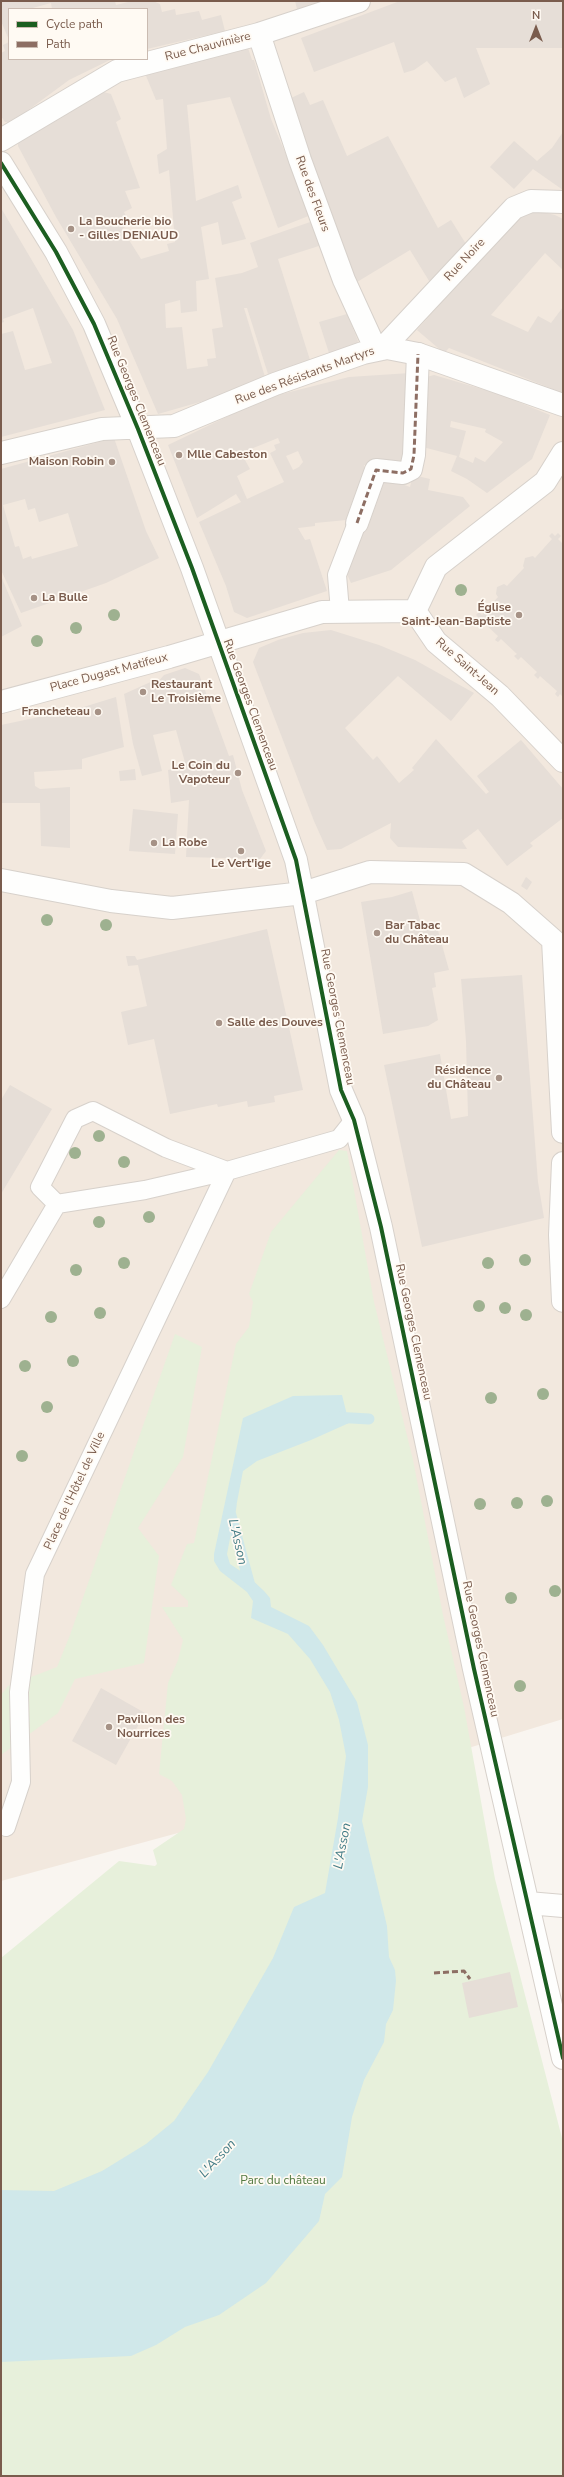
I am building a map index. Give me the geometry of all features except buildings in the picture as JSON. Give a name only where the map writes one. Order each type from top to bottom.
[{"type":"street","name":"Rue Chauvinière","points":[[1,140],[117,71],[259,34],[359,1]]},
{"type":"street","name":"Rue des Fleurs","points":[[259,34],[300,160],[334,252],[379,350]]},
{"type":"street","name":"Rue Georges Clemenceau","points":[[1,162],[56,252],[84,304],[138,429],[192,568],[217,643],[296,860],[341,1090],[354,1120],[381,1227],[474,1669],[563,2058]]},
{"type":"street","name":"Rue Noire","points":[[379,350],[514,208],[531,201],[563,202]]},
{"type":"street","name":"Rue des Résistants Martyrs","points":[[1,453],[102,429],[138,429],[174,426],[275,384],[387,348],[418,354],[563,406]]},
{"type":"street","points":[[357,523],[376,470],[403,473],[411,469],[414,455],[418,354]]},
{"type":"street","points":[[217,643],[322,612],[415,610],[436,567],[546,482],[563,453]]},
{"type":"street","name":"Rue Saint-Jean","points":[[415,610],[436,642],[500,696],[563,761]]},
{"type":"street","name":"Place Dugast Matifeux","points":[[1,702],[217,643]]},
{"type":"street","points":[[1,880],[111,901],[172,908],[303,893],[370,872],[464,874],[511,903],[558,935],[563,1132]]},
{"type":"street","points":[[563,1163],[560,1235],[563,1301]]},
{"type":"street","points":[[528,1903],[563,1906]]},
{"type":"lane","points":[[340,611],[337,575],[357,523]]},
{"type":"lane","points":[[58,1204],[40,1187],[74,1119],[93,1111],[166,1148],[227,1171]]},
{"type":"lane","points":[[1,1299],[58,1204],[145,1190],[227,1171],[339,1139],[354,1120]]},
{"type":"lane","name":"Place de l'Hôtel de Ville","points":[[1,1824],[6,1827],[21,1782],[19,1692],[35,1574],[227,1171]]},
{"type":"shaded area","points":[[1,1],[563,1],[563,1719],[185,1835],[178,1833],[1,1881]]},
{"type":"green space","name":"Parc du château","points":[[339,1150],[347,1151],[374,1302],[413,1460],[443,1615],[464,1707],[495,1879],[563,2142],[563,2476],[1,2476],[1,1958],[119,1861],[155,1866],[157,1864],[153,1850],[184,1829],[186,1819],[182,1795],[172,1781],[159,1774],[168,1683],[178,1660],[183,1640],[162,1607],[188,1607],[188,1601],[171,1585],[187,1544],[194,1543],[236,1344],[249,1327],[253,1302],[249,1294],[271,1232]]},
{"type":"green space","points":[[175,1334],[202,1347],[183,1457],[138,1528],[159,1556],[144,1663],[75,1679],[58,1713],[1,1755],[1,1695],[8,1686],[57,1667],[70,1635]]},
{"type":"water","points":[[342,1395],[349,1423],[311,1440],[257,1461],[243,1471],[227,1554],[230,1564],[248,1576],[270,1598],[271,1607],[309,1626],[323,1645],[357,1702],[368,1745],[368,1787],[362,1821],[387,1926],[389,1957],[395,1970],[396,1981],[393,2010],[386,2024],[384,2042],[364,2080],[352,2117],[342,2177],[325,2194],[319,2221],[266,2283],[219,2315],[185,2327],[156,2345],[131,2356],[1,2362],[1,2190],[54,2191],[102,2171],[146,2144],[174,2121],[208,2072],[273,1958],[294,1907],[325,1893],[338,1818],[346,1756],[339,1720],[330,1692],[310,1659],[288,1634],[251,1618],[253,1601],[247,1592],[220,1571],[214,1561],[214,1554],[243,1418],[293,1396]]},
{"type":"waterway","name":"L'Asson","points":[[334,1417],[369,1419]]},
{"type":"waterway","name":"L'Asson","points":[[231,1506],[230,1512],[250,1586]]},
{"type":"marked path","points":[[357,523],[376,470],[403,473],[411,469],[414,455],[418,354]]},
{"type":"marked path","points":[[434,1973],[464,1971],[470,1979]]},
{"type":"cycle path","points":[[1,163],[56,252],[94,324],[138,429],[192,568],[296,860],[341,1090],[354,1120],[381,1227],[474,1669],[563,2058]]},
{"type":"place","name":"La Boucherie bio - Gilles DENIAUD","points":[[71,229]]},
{"type":"place","name":"Mlle Cabeston","points":[[179,455]]},
{"type":"place","name":"Maison Robin","points":[[112,462]]},
{"type":"place","name":"La Bulle","points":[[34,598]]},
{"type":"place","name":"Église Saint-Jean-Baptiste","points":[[519,615]]},
{"type":"place","name":"Restaurant Le Troisième","points":[[143,692]]},
{"type":"place","name":"Francheteau","points":[[98,712]]},
{"type":"place","name":"Le Coin du Vapoteur","points":[[238,773]]},
{"type":"place","name":"La Robe","points":[[154,843]]},
{"type":"place","name":"Le Vert'ige","points":[[241,851]]},
{"type":"place","name":"Bar Tabac du Château","points":[[377,933]]},
{"type":"place","name":"Salle des Douves","points":[[219,1023]]},
{"type":"place","name":"Résidence du Château","points":[[499,1078]]},
{"type":"place","name":"Pavillon des Nourrices","points":[[109,1727]]}]
